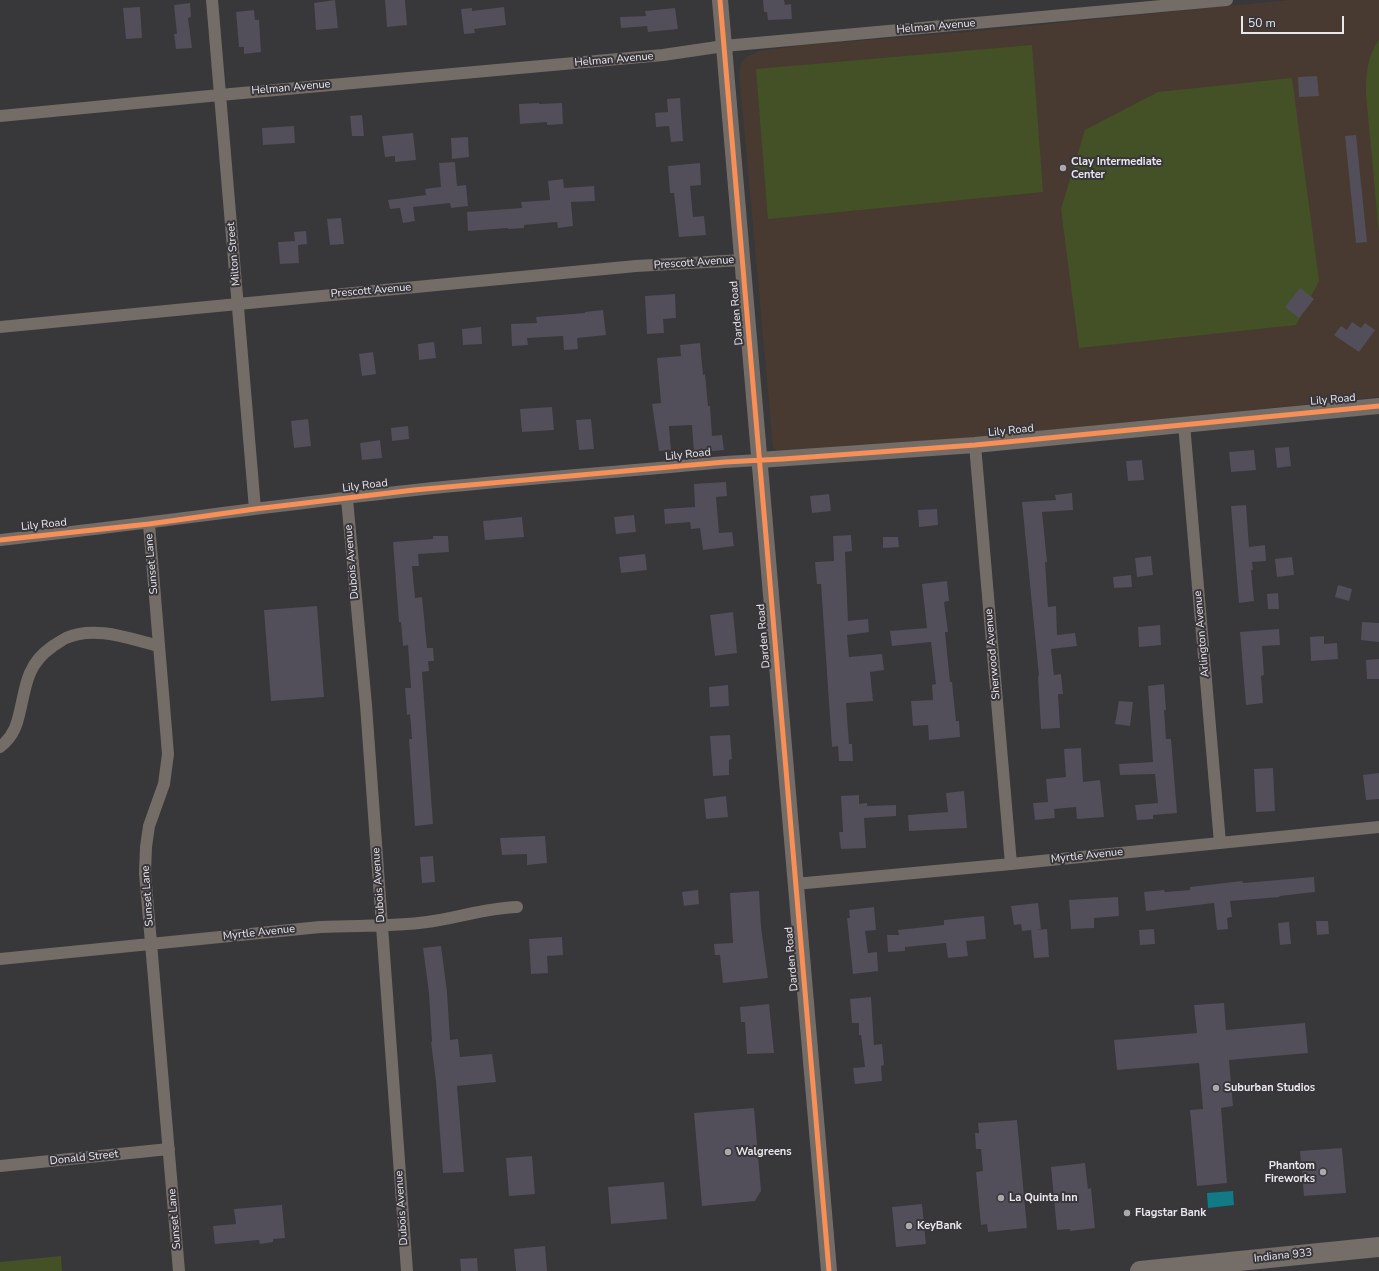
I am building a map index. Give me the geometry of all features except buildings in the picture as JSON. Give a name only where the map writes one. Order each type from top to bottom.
[{"type":"main road","name":"Indiana 933","points":[[1140,1271],[1379,1247]]},
{"type":"street","name":"Milton Street","points":[[212,0],[255,509]]},
{"type":"street","name":"Darden Road","points":[[720,0],[829,1271]]},
{"type":"street","name":"Helman Avenue","points":[[0,116],[220,94],[663,56],[724,46],[1228,0]]},
{"type":"street","name":"Prescott Avenue","points":[[0,328],[636,266],[743,260]]},
{"type":"street","name":"Lily Road","points":[[0,540],[149,524],[347,498],[514,481],[724,462],[975,445],[1379,406]]},
{"type":"street","name":"Arlington Avenue","points":[[1184,424],[1220,843]]},
{"type":"street","name":"Sherwood Avenue","points":[[975,445],[1011,864]]},
{"type":"street","name":"Dubois Avenue","points":[[347,498],[366,705],[407,1271]]},
{"type":"street","name":"Sunset Lane","points":[[149,524],[168,754],[164,784],[149,826],[146,847],[145,873],[180,1271]]},
{"type":"street","points":[[0,747],[9,741],[16,728],[29,674],[36,661],[45,651],[66,638],[92,633],[107,634],[159,646]]},
{"type":"street","name":"Myrtle Avenue","points":[[796,884],[1379,827]]},
{"type":"street","name":"Myrtle Avenue","points":[[0,959],[320,927],[346,925],[382,926],[428,922],[498,908],[517,907]]},
{"type":"street","name":"Donald Street","points":[[0,1166],[169,1149]]},
{"type":"shaded area","name":"Clay Intermediate Center","points":[[1289,0],[1379,0],[1379,397],[931,441],[790,452],[777,450],[773,447],[739,72],[741,64],[746,57],[759,51],[805,45],[967,32]]},
{"type":"green space","points":[[1379,40],[1379,234],[1366,94],[1366,79],[1372,52]]},
{"type":"green space","points":[[1032,45],[1043,192],[768,219],[756,69]]},
{"type":"green space","points":[[1292,78],[1319,281],[1296,325],[1079,348],[1061,209],[1085,130],[1158,92]]},
{"type":"green space","points":[[61,1256],[62,1271],[0,1271],[0,1262]]},
{"type":"water","points":[[1233,1191],[1234,1205],[1208,1208],[1207,1193]]},
{"type":"cycle path","points":[[720,0],[829,1271]]},
{"type":"cycle path","points":[[0,540],[149,524],[255,509],[414,490],[725,462],[975,445],[1379,406]]},
{"type":"place","name":"Clay Intermediate Center","points":[[1063,168]]},
{"type":"place","name":"Suburban Studios","points":[[1216,1088]]},
{"type":"place","name":"Walgreens","points":[[728,1152]]},
{"type":"place","name":"Phantom Fireworks","points":[[1323,1172]]},
{"type":"place","name":"La Quinta Inn","points":[[1001,1198]]},
{"type":"place","name":"Flagstar Bank","points":[[1127,1213]]},
{"type":"place","name":"KeyBank","points":[[909,1226]]}]
